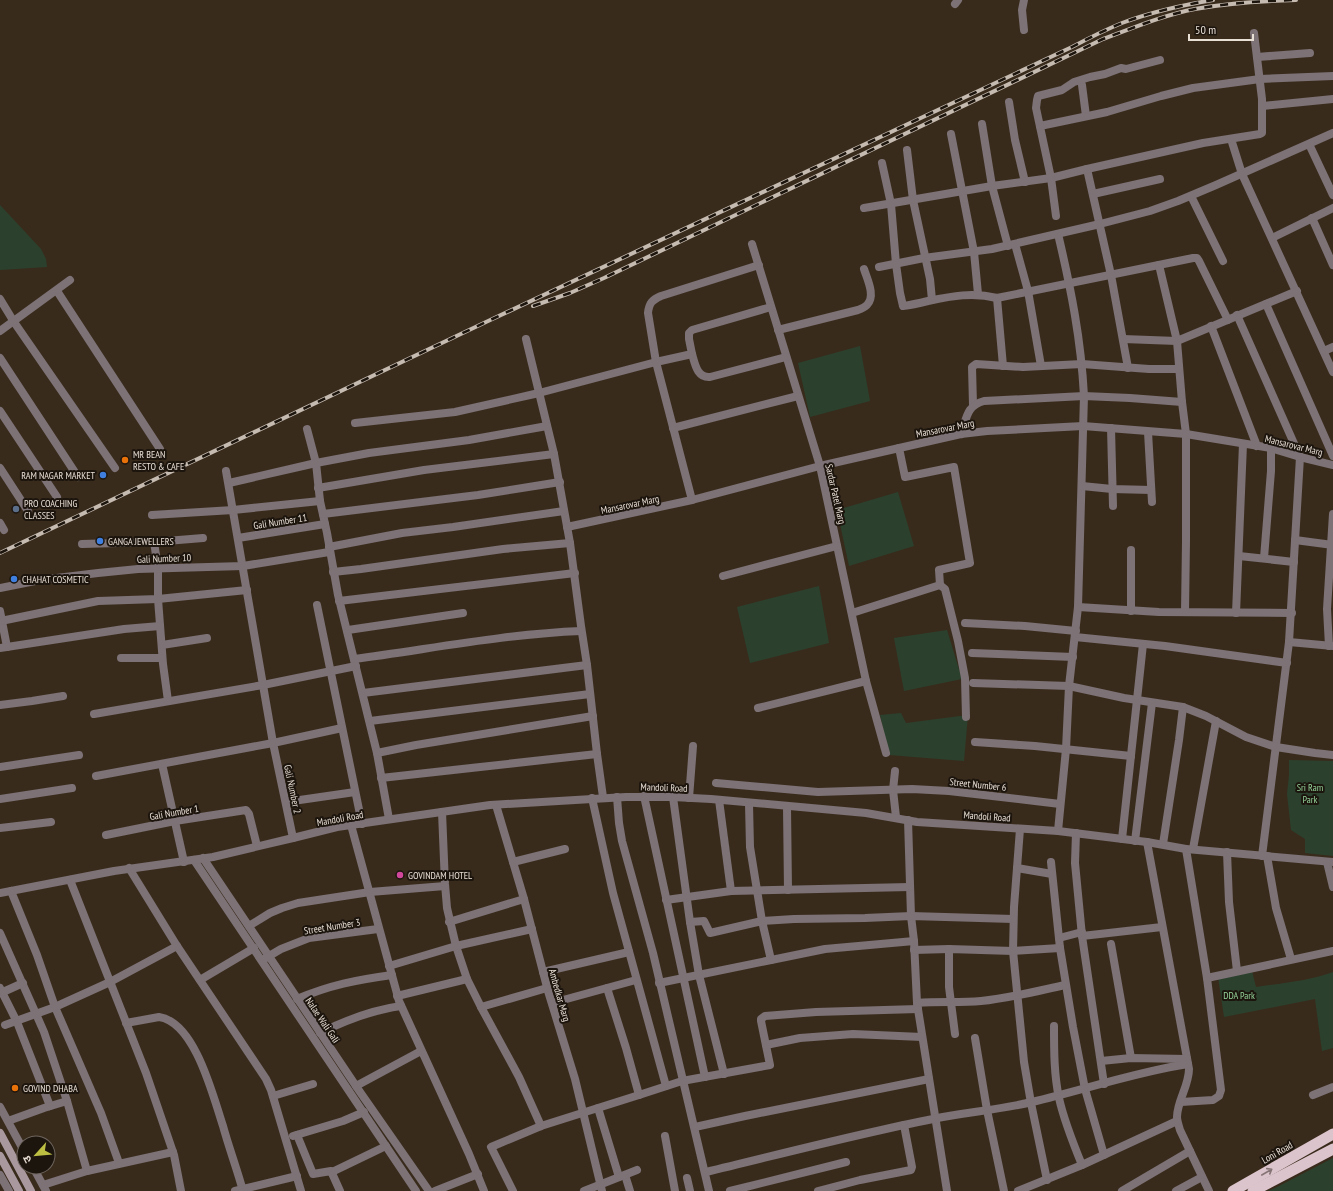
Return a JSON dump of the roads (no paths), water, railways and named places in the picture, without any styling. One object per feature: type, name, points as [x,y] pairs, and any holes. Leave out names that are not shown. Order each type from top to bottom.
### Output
[{"type":"highway","name":"Loni Road","points":[[1234,1191],[1333,1134]]},
{"type":"highway","points":[[1253,1191],[1333,1149]]},
{"type":"main road","points":[[0,1133],[31,1191]]},
{"type":"main road","points":[[0,1156],[19,1191]]},
{"type":"street","points":[[1024,0],[1022,10],[1024,30]]},
{"type":"street","points":[[864,208],[992,186],[1051,178],[1203,143],[1260,134],[1262,132],[1263,106],[1254,33]]},
{"type":"street","points":[[1257,57],[1310,53]]},
{"type":"street","points":[[1056,216],[1051,178],[1036,108],[1038,96],[1062,90],[1074,82],[1090,77],[1121,68],[1126,69],[1160,60]]},
{"type":"street","points":[[1040,126],[1122,109],[1161,96],[1193,88],[1260,79],[1333,76]]},
{"type":"street","points":[[1082,85],[1086,116]]},
{"type":"street","points":[[1263,106],[1333,99]]},
{"type":"street","points":[[1009,102],[1015,140],[1025,182]]},
{"type":"street","points":[[982,124],[992,186],[1028,291],[1041,366]]},
{"type":"street","points":[[951,134],[974,252],[978,294]]},
{"type":"street","points":[[879,267],[924,258],[974,252],[1012,245],[1150,211],[1191,196],[1333,134]]},
{"type":"street","points":[[1231,139],[1242,174],[1333,372]]},
{"type":"street","points":[[1309,144],[1333,195]]},
{"type":"street","points":[[907,150],[913,200],[924,258],[930,279],[932,300]]},
{"type":"street","points":[[882,163],[891,204],[896,264],[902,306],[932,300],[978,294],[997,298],[1069,282],[1197,258],[1228,320]]},
{"type":"street","points":[[1088,169],[1111,274],[1128,368]]},
{"type":"street","points":[[1093,194],[1160,180]]},
{"type":"street","points":[[1191,196],[1223,261]]},
{"type":"street","points":[[1272,238],[1333,208]]},
{"type":"street","points":[[1312,218],[1333,265]]},
{"type":"street","points":[[1058,234],[1078,332],[1084,396],[1078,608],[1069,686],[1066,749],[1058,831]]},
{"type":"street","name":"Sardar Patel Marg","points":[[752,244],[820,466],[866,681],[886,753]]},
{"type":"street","points":[[692,500],[656,362],[648,306],[653,300],[661,296],[759,265]]},
{"type":"street","points":[[1159,265],[1177,341],[1186,434],[1185,612]]},
{"type":"street","points":[[778,330],[858,310],[867,305],[870,299],[870,291],[864,270]]},
{"type":"street","points":[[0,331],[57,291],[70,280]]},
{"type":"street","points":[[57,291],[160,449]]},
{"type":"street","points":[[1123,339],[1177,341],[1297,291]]},
{"type":"street","points":[[997,298],[1002,366]]},
{"type":"street","points":[[0,299],[14,322],[115,468]]},
{"type":"street","points":[[1266,304],[1333,456]]},
{"type":"street","points":[[771,307],[692,330],[689,333],[692,354],[700,376],[704,378],[786,357]]},
{"type":"street","points":[[1237,315],[1300,457],[1292,613],[1264,856],[1276,908],[1291,959]]},
{"type":"street","points":[[1211,326],[1257,446]]},
{"type":"street","points":[[526,339],[560,482],[575,573],[581,631],[588,665],[590,694],[603,797]]},
{"type":"street","points":[[1324,351],[1333,347]]},
{"type":"street","points":[[356,423],[455,412],[539,393],[692,354]]},
{"type":"street","points":[[0,358],[78,477]]},
{"type":"street","points":[[973,405],[973,365],[976,364],[1041,366],[1082,364],[1128,368],[1179,369]]},
{"type":"street","points":[[673,428],[798,396]]},
{"type":"street","points":[[961,434],[970,408],[973,405],[984,401],[1084,396],[1182,402]]},
{"type":"street","points":[[0,411],[56,497]]},
{"type":"street","points":[[228,483],[316,463],[369,453],[468,440],[547,426]]},
{"type":"street","name":"Mansarovar Marg","points":[[567,527],[692,500],[820,466],[961,434],[1083,426],[1186,434],[1271,448],[1333,465]]},
{"type":"street","points":[[1111,428],[1113,506]]},
{"type":"street","points":[[307,429],[316,463],[320,501],[339,601],[348,630],[370,721],[389,819]]},
{"type":"street","points":[[1148,432],[1152,502]]},
{"type":"street","points":[[1236,613],[1243,444]]},
{"type":"street","points":[[900,448],[905,477],[954,466],[970,563],[938,570],[940,584],[945,589],[958,641],[965,678],[966,717]]},
{"type":"street","points":[[1264,558],[1271,471],[1271,448]]},
{"type":"street","points":[[318,488],[424,470],[554,454]]},
{"type":"street","points":[[0,468],[28,510]]},
{"type":"street","name":"Gali Number 2","points":[[226,471],[248,590],[273,743],[293,838]]},
{"type":"street","points":[[323,514],[478,495],[560,482]]},
{"type":"street","points":[[1082,486],[1112,489],[1151,490]]},
{"type":"street","points":[[152,515],[233,510],[320,501]]},
{"type":"street","name":"Gali Number 10","points":[[0,588],[40,580],[138,569],[243,566],[329,550],[402,533],[564,511]]},
{"type":"street","points":[[1289,642],[1331,646],[1330,609],[1333,514]]},
{"type":"street","name":"Gali Number 11","points":[[238,538],[325,524]]},
{"type":"street","points":[[82,544],[154,542],[203,538]]},
{"type":"street","points":[[1295,540],[1332,545]]},
{"type":"street","points":[[154,542],[158,568],[158,599],[162,658],[168,701]]},
{"type":"street","points":[[333,572],[503,549],[570,543]]},
{"type":"street","points":[[723,576],[837,546]]},
{"type":"street","points":[[1131,550],[1131,610]]},
{"type":"street","points":[[1239,556],[1294,562]]},
{"type":"street","points":[[339,601],[575,573]]},
{"type":"street","points":[[852,613],[940,584]]},
{"type":"street","points":[[1,621],[98,601],[158,599],[248,590]]},
{"type":"street","points":[[317,605],[362,824]]},
{"type":"street","points":[[1078,608],[1185,612],[1292,613]]},
{"type":"street","points":[[0,612],[3,647],[124,629],[160,626]]},
{"type":"street","points":[[348,630],[463,613]]},
{"type":"street","points":[[965,623],[1025,626],[1142,644],[1287,663]]},
{"type":"street","points":[[94,714],[263,685],[331,671],[355,663],[515,636],[581,631]]},
{"type":"street","points":[[162,645],[206,638]]},
{"type":"street","points":[[1122,839],[1142,644]]},
{"type":"street","points":[[972,653],[1072,657]]},
{"type":"street","points":[[121,658],[162,658]]},
{"type":"street","points":[[363,693],[588,665]]},
{"type":"street","points":[[758,708],[866,681]]},
{"type":"street","points":[[973,683],[1069,686],[1152,703],[1183,707],[1206,716],[1246,737],[1276,747],[1333,755]]},
{"type":"street","points":[[370,721],[590,694]]},
{"type":"street","points":[[0,705],[32,702],[63,696]]},
{"type":"street","points":[[1134,841],[1152,703]]},
{"type":"street","points":[[1163,844],[1183,707]]},
{"type":"street","points":[[377,753],[593,716]]},
{"type":"street","points":[[1181,1102],[1213,1100],[1219,1096],[1221,1090],[1190,849],[1216,721]]},
{"type":"street","points":[[96,776],[273,743],[342,728]]},
{"type":"street","points":[[975,742],[1114,753],[1131,756]]},
{"type":"street","points":[[689,798],[693,746]]},
{"type":"street","points":[[381,778],[597,754]]},
{"type":"street","points":[[0,767],[79,756]]},
{"type":"street","points":[[162,764],[184,862]]},
{"type":"street","points":[[895,771],[893,790],[896,817]]},
{"type":"street","name":"Street Number 6","points":[[716,783],[818,792],[912,789],[949,791],[1060,804]]},
{"type":"street","points":[[0,799],[72,788]]},
{"type":"street","points":[[286,802],[355,792]]},
{"type":"street","points":[[644,796],[705,1078]]},
{"type":"street","name":"Mandoli Road","points":[[0,893],[129,868],[160,863],[184,862],[337,827],[389,819],[496,805],[603,797],[644,796],[719,800],[748,804],[896,817],[917,822],[1058,831],[1163,844],[1190,849],[1330,862]]},
{"type":"street","points":[[618,797],[620,831],[653,953],[682,1081],[695,1127],[710,1191]]},
{"type":"street","points":[[673,797],[690,922],[699,975],[724,1074]]},
{"type":"street","points":[[592,798],[598,831],[636,980],[666,1086]]},
{"type":"street","points":[[719,800],[731,891]]},
{"type":"street","points":[[748,804],[750,847],[762,921],[771,960]]},
{"type":"street","name":"Ambedkar Marg","points":[[496,805],[524,899],[547,988],[584,1112],[602,1188]]},
{"type":"street","points":[[787,807],[788,890]]},
{"type":"street","name":"Gali Number 1","points":[[106,835],[175,821],[246,810],[249,814],[257,846]]},
{"type":"street","points":[[442,812],[445,886],[450,922],[456,946],[467,979],[520,1077],[541,1126]]},
{"type":"street","points":[[908,820],[911,916],[917,1006],[947,1191]]},
{"type":"street","points":[[0,828],[51,822]]},
{"type":"street","points":[[351,826],[397,996],[478,1174],[484,1191]]},
{"type":"street","points":[[1020,829],[1013,919],[1013,952],[1020,1030],[1031,1103],[1048,1180]]},
{"type":"street","points":[[1076,833],[1075,863],[1082,934],[1104,1084]]},
{"type":"street","points":[[1147,842],[1189,1074],[1178,1113],[1178,1121],[1180,1130],[1208,1191]]},
{"type":"street","points":[[513,862],[565,850]]},
{"type":"street","points":[[1227,852],[1229,902],[1237,971]]},
{"type":"street","name":"Nalae Wali Gali","points":[[203,858],[249,926],[265,958],[297,999],[429,1191]]},
{"type":"street","points":[[194,860],[254,948],[265,958],[416,1191]]},
{"type":"street","points":[[1051,862],[1058,938],[1065,985],[1085,1089],[1104,1155]]},
{"type":"street","points":[[1330,862],[1333,887]]},
{"type":"street","points":[[129,868],[177,946],[261,1070],[272,1096],[286,1138],[301,1191]]},
{"type":"street","points":[[1017,868],[1052,874]]},
{"type":"street","points":[[70,880],[146,1073],[173,1152],[182,1191]]},
{"type":"street","points":[[249,926],[282,908],[314,900],[370,892],[445,886]]},
{"type":"street","points":[[666,900],[731,891],[910,887]]},
{"type":"street","points":[[11,891],[37,955],[55,1007],[101,1113],[119,1163]]},
{"type":"street","points":[[450,922],[524,899]]},
{"type":"street","points":[[690,922],[704,921],[710,934],[762,921],[794,919],[911,916],[1013,919]]},
{"type":"street","points":[[1058,938],[1082,934],[1162,927]]},
{"type":"street","name":"Street Number 3","points":[[265,958],[309,938],[378,929]]},
{"type":"street","points":[[389,966],[456,946],[532,929]]},
{"type":"street","points":[[0,933],[37,1014],[67,1101],[87,1170]]},
{"type":"street","points":[[1111,944],[1131,1058]]},
{"type":"street","points":[[5,1025],[17,1022],[55,1007],[110,982],[177,946]]},
{"type":"street","points":[[659,983],[825,949],[914,946],[1013,952],[1060,948]]},
{"type":"street","points":[[200,980],[254,948]]},
{"type":"street","points":[[949,949],[950,1001],[955,1034]]},
{"type":"street","points":[[1207,978],[1333,951]]},
{"type":"street","points":[[543,972],[629,952]]},
{"type":"street","points":[[297,999],[331,986],[392,975]]},
{"type":"street","points":[[397,996],[467,979]]},
{"type":"street","points":[[552,1003],[636,980]]},
{"type":"street","points":[[23,983],[1,990],[17,1022],[50,1106]]},
{"type":"street","points":[[513,1191],[491,1147],[541,1126],[682,1081],[770,1065],[761,1021],[761,1019],[765,1016],[917,1006],[950,1001],[965,1003],[1018,996],[1065,985]]},
{"type":"street","points":[[481,1007],[547,988]]},
{"type":"street","points":[[607,988],[639,1095]]},
{"type":"street","points":[[320,1033],[356,1016],[382,1008],[401,1006]]},
{"type":"street","points":[[126,1023],[164,1017],[181,1029],[204,1070],[240,1190],[297,1176]]},
{"type":"street","points":[[1054,1026],[1055,1066],[1059,1095],[1067,1125],[1082,1165]]},
{"type":"street","points":[[766,1045],[800,1038],[853,1034],[922,1037]]},
{"type":"street","points":[[975,1038],[987,1110],[1004,1191]]},
{"type":"street","points":[[356,1086],[422,1051]]},
{"type":"street","points":[[1101,1061],[1131,1058],[1187,1062]]},
{"type":"street","points":[[706,1172],[859,1134],[935,1119],[1031,1103],[1144,1072],[1187,1062]]},
{"type":"street","points":[[695,1127],[929,1079]]},
{"type":"street","points":[[272,1096],[313,1084]]},
{"type":"street","points":[[1313,1095],[1333,1087]]},
{"type":"street","points":[[8,1121],[67,1101]]},
{"type":"street","points":[[0,1107],[16,1136]]},
{"type":"street","points":[[598,1108],[622,1176],[630,1191]]},
{"type":"street","points":[[286,1138],[343,1121],[364,1112]]},
{"type":"street","points":[[1018,1191],[1048,1180],[1178,1121]]},
{"type":"street","points":[[818,1191],[860,1180],[911,1170],[912,1167],[904,1125]]},
{"type":"street","points":[[297,1135],[313,1174],[330,1171],[332,1172],[386,1146]]},
{"type":"street","points":[[665,1136],[675,1191]]},
{"type":"street","points":[[1122,1191],[1190,1151]]},
{"type":"street","points":[[38,1175],[45,1188],[87,1170],[173,1152]]},
{"type":"street","points":[[730,1191],[846,1162]]},
{"type":"street","points":[[584,1191],[602,1188],[622,1176],[637,1170]]},
{"type":"street","points":[[332,1172],[340,1191]]},
{"type":"street","points":[[435,1191],[478,1174]]},
{"type":"street","points":[[0,1175],[9,1191]]},
{"type":"street","points":[[1176,1191],[1202,1176]]},
{"type":"street","points":[[687,1178],[690,1191]]},
{"type":"railway","points":[[0,553],[486,322],[1072,47],[1109,28],[1156,12],[1213,0]]},
{"type":"railway","points":[[533,306],[570,293],[604,278],[1103,39],[1160,18],[1195,9],[1220,5],[1296,0]]},
{"type":"place","name":"MR BEAN RESTO & CAFE","points":[[125,460]]},
{"type":"place","name":"RAM NAGAR MARKET","points":[[103,475]]},
{"type":"place","name":"PRO COACHING CLASSES","points":[[16,509]]},
{"type":"place","name":"GANGA JEWELLERS","points":[[100,541]]},
{"type":"place","name":"CHAHAT COSMETIC","points":[[14,579]]},
{"type":"place","name":"GOVINDAM HOTEL","points":[[400,875]]},
{"type":"place","name":"GOVIND DHABA","points":[[15,1088]]},
{"type":"park label","name":"Sri Ram Park","points":[[1310,792]]},
{"type":"park label","name":"DDA Park","points":[[1239,995]]}]
